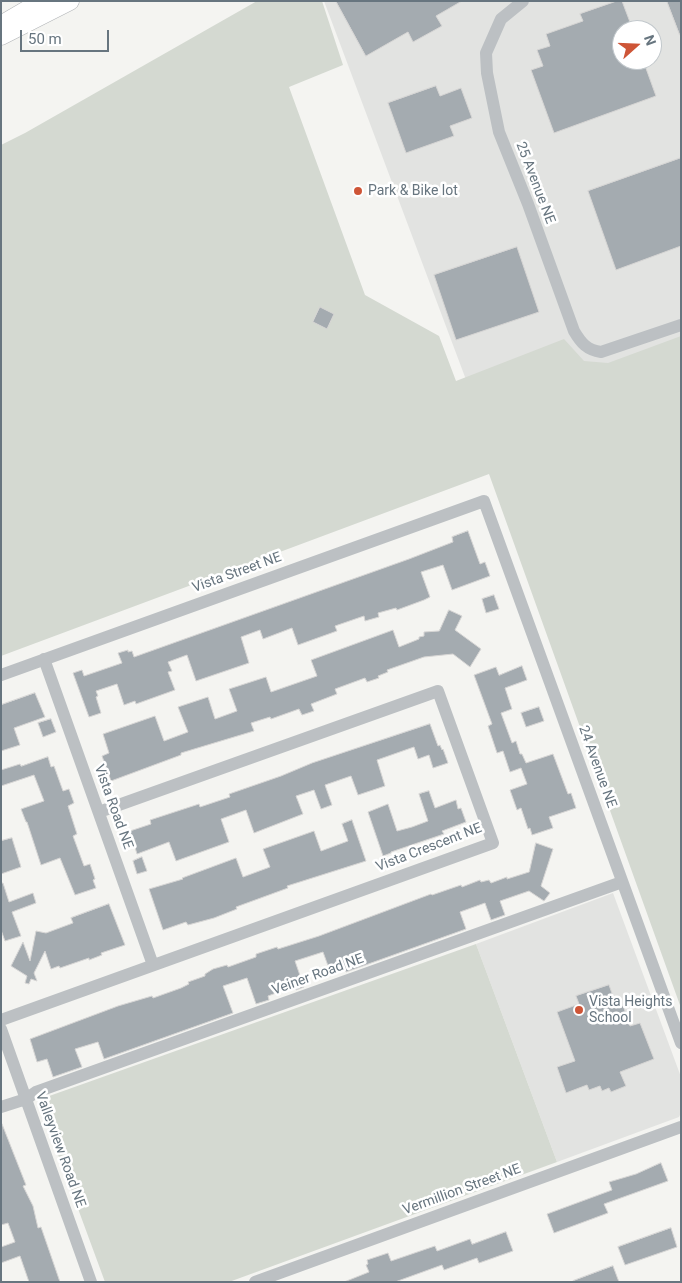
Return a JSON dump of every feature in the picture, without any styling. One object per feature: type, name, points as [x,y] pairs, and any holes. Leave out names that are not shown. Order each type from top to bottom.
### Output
[{"type":"highway","points":[[1,24],[42,1]]},
{"type":"highway","points":[[1,36],[70,1]]},
{"type":"street","name":"25 Avenue NE","points":[[524,1],[501,19],[486,53],[487,73],[499,132],[528,204],[574,331],[581,342],[592,351],[601,352],[681,325]]},
{"type":"street","name":"Vista Street NE","points":[[1,675],[484,501]]},
{"type":"street","name":"24 Avenue NE","points":[[484,501],[681,1043]]},
{"type":"street","name":"Vista Road NE","points":[[44,659],[153,965]]},
{"type":"street","name":"Vista Crescent NE","points":[[1,1020],[493,843],[438,691],[99,812]]},
{"type":"street","name":"Veiner Road NE","points":[[1,1107],[26,1099],[36,1092],[622,882]]},
{"type":"street","name":"Valleyview Road NE","points":[[1,1029],[91,1282]]},
{"type":"street","name":"Vermillion Street NE","points":[[255,1282],[681,1127]]},
{"type":"shaded area","points":[[257,1],[322,1],[343,65],[289,87],[365,295],[439,336],[456,381],[564,339],[584,361],[608,363],[681,336],[681,1008],[489,474],[1,656],[1,145]]},
{"type":"shaded area","points":[[324,1],[681,1],[681,346],[480,417]]},
{"type":"shaded area","name":"Vista Heights School","points":[[613,893],[681,1077],[681,1113],[679,1117],[557,1162],[476,944]]},
{"type":"shaded area","points":[[476,944],[557,1162],[229,1282],[105,1282],[38,1100]]},
{"type":"building","points":[[336,1],[462,1],[436,16],[442,26],[413,42],[408,32],[366,56]]},
{"type":"building","points":[[622,1],[629,20],[612,20],[612,70],[647,70],[656,96],[554,133],[531,70],[543,66],[537,50],[550,46],[546,34],[583,21],[580,14]]},
{"type":"building","points":[[667,1],[681,1],[681,35],[680,35]]},
{"type":"building","points":[[436,86],[440,96],[461,88],[472,118],[450,126],[454,136],[406,153],[388,103]]},
{"type":"building","points":[[681,158],[681,246],[616,270],[588,191]]},
{"type":"building","points":[[517,247],[539,312],[456,340],[434,275]]},
{"type":"building","points":[[320,307],[334,314],[327,329],[313,322]]},
{"type":"building","points":[[468,531],[480,564],[485,562],[490,576],[452,590],[443,565],[421,572],[430,597],[424,600],[397,610],[396,608],[378,613],[379,617],[365,621],[364,616],[335,626],[337,631],[298,645],[292,628],[263,639],[260,630],[241,637],[249,663],[196,681],[187,655],[168,662],[172,671],[168,672],[175,690],[136,704],[135,701],[124,705],[117,684],[96,691],[101,713],[89,717],[73,673],[82,670],[84,676],[122,663],[118,653],[128,650],[128,652],[132,651],[134,657],[409,559],[453,542],[452,537]]},
{"type":"building","points":[[494,595],[499,609],[486,613],[482,599]]},
{"type":"building","points":[[449,610],[462,616],[455,630],[481,649],[470,667],[453,654],[424,657],[387,670],[388,672],[378,676],[379,678],[367,682],[365,678],[335,689],[337,694],[311,704],[314,711],[302,715],[299,709],[271,719],[270,717],[251,723],[254,731],[181,753],[181,755],[111,781],[102,756],[109,753],[103,734],[155,716],[164,741],[188,732],[178,707],[208,697],[215,719],[237,711],[229,689],[266,677],[271,692],[317,676],[311,660],[393,630],[399,647],[424,636],[424,632],[439,631]]},
{"type":"building","points":[[522,666],[527,680],[505,688],[512,709],[501,713],[512,743],[516,741],[520,754],[522,754],[526,763],[553,754],[568,794],[571,793],[576,808],[549,817],[553,828],[532,835],[521,808],[517,810],[510,790],[527,784],[521,768],[510,772],[503,751],[497,753],[488,726],[492,724],[474,675],[496,667],[499,675]]},
{"type":"building","points":[[35,693],[45,717],[14,728],[20,745],[1,751],[1,705]]},
{"type":"building","points":[[539,707],[544,721],[526,727],[521,713]]},
{"type":"building","points":[[51,719],[56,732],[43,737],[38,723]]},
{"type":"building","points":[[430,724],[438,746],[440,745],[443,749],[448,763],[433,768],[429,755],[418,759],[414,747],[377,760],[385,786],[358,795],[351,776],[325,785],[332,805],[321,809],[314,790],[296,796],[303,814],[254,833],[246,810],[221,819],[229,842],[176,861],[169,842],[137,854],[130,831],[151,824],[150,820],[199,804],[200,807],[230,797],[229,794],[312,763]]},
{"type":"building","points":[[48,757],[51,767],[54,766],[63,791],[69,789],[74,803],[68,806],[77,834],[73,836],[84,866],[90,864],[95,879],[93,880],[96,888],[75,895],[60,858],[41,865],[21,809],[44,801],[34,775],[1,786],[1,770]]},
{"type":"building","points":[[429,791],[435,808],[456,800],[458,809],[461,808],[466,822],[442,831],[444,834],[383,856],[368,812],[388,804],[397,831],[412,827],[428,821],[419,794]]},
{"type":"building","points":[[352,820],[366,861],[287,886],[288,888],[236,907],[237,909],[214,918],[188,925],[186,922],[163,930],[149,889],[183,879],[236,858],[243,877],[270,867],[263,849],[314,831],[321,851],[348,841],[342,824]]},
{"type":"building","points":[[12,838],[21,867],[1,874],[1,841]]},
{"type":"building","points":[[536,843],[553,849],[541,886],[550,893],[544,901],[529,891],[500,901],[505,915],[491,920],[485,903],[460,912],[466,929],[346,972],[345,969],[331,974],[323,952],[295,961],[304,987],[296,990],[295,986],[268,996],[269,1000],[256,1004],[247,978],[223,986],[233,1013],[104,1059],[98,1042],[75,1049],[82,1067],[53,1077],[47,1059],[37,1062],[30,1039],[118,1006],[152,996],[153,998],[181,988],[189,984],[188,982],[205,976],[205,974],[213,969],[227,965],[228,967],[256,957],[256,954],[319,936],[431,894],[461,885],[462,887],[480,880],[481,882],[489,880],[491,883],[529,872]]},
{"type":"building","points":[[142,857],[147,871],[137,874],[133,861]]},
{"type":"building","points":[[1,883],[3,883],[9,902],[33,893],[36,903],[12,912],[21,936],[5,941],[1,930]]},
{"type":"building","points":[[109,904],[125,945],[101,953],[102,955],[89,960],[89,958],[60,968],[59,966],[51,969],[45,951],[34,973],[37,981],[31,979],[29,984],[25,983],[27,976],[11,966],[23,942],[30,961],[36,931],[46,933],[73,923],[71,918]]},
{"type":"building","points":[[609,985],[617,1007],[623,1005],[630,1026],[640,1023],[654,1059],[620,1072],[626,1086],[611,1092],[609,1088],[602,1091],[600,1086],[589,1090],[587,1085],[566,1093],[557,1067],[575,1061],[557,1012],[579,1004],[576,996]]},
{"type":"building","points":[[2,1124],[26,1185],[23,1186],[33,1206],[38,1228],[41,1227],[60,1282],[29,1282],[20,1256],[1,1263],[1,1247],[15,1242],[8,1223],[1,1225]]},
{"type":"building","points":[[661,1163],[668,1181],[604,1204],[608,1213],[554,1233],[547,1214],[612,1190],[609,1182],[636,1174]]},
{"type":"building","points":[[671,1228],[677,1247],[625,1265],[618,1247]]},
{"type":"building","points":[[506,1232],[513,1251],[479,1263],[477,1258],[444,1270],[442,1265],[395,1282],[344,1282],[369,1272],[366,1265],[368,1264],[367,1260],[388,1253],[391,1261],[435,1246],[437,1251],[470,1239],[472,1244]]},
{"type":"building","points":[[613,1266],[619,1282],[573,1282],[573,1281]]},
{"type":"place","name":"Park & Bike lot","points":[[358,191]]},
{"type":"place","name":"Vista Heights School","points":[[579,1010]]}]
